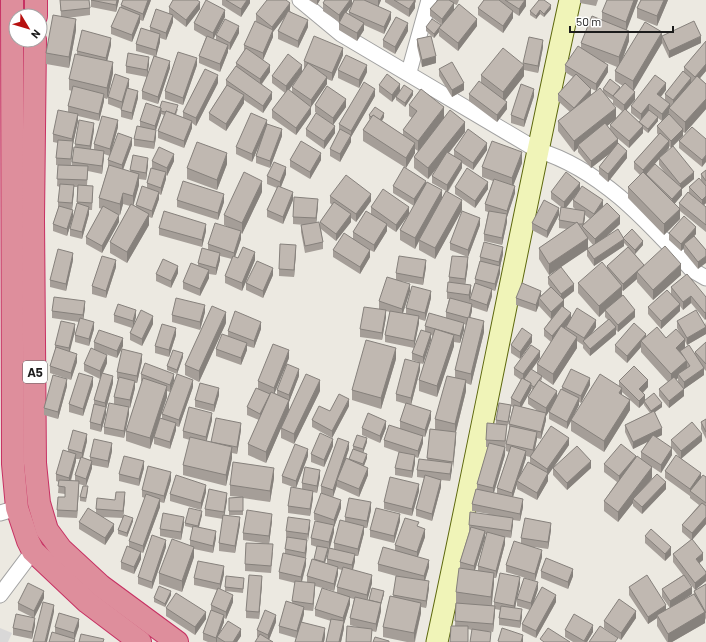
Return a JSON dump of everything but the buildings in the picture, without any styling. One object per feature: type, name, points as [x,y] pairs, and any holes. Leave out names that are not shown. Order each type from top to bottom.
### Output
[{"type":"highway","name":"A5","points":[[12,0],[6,383],[14,464],[9,510],[33,551],[87,602],[140,642]]},
{"type":"highway","name":"A5","points":[[35,48],[33,219],[35,463],[39,503],[47,530],[61,549],[101,586],[177,642]]},
{"type":"street","points":[[300,0],[341,34],[409,72],[537,150],[574,165],[621,198],[692,270],[706,278]]},
{"type":"street","points":[[409,72],[429,0]]},
{"type":"street","points":[[437,642],[483,426],[537,150],[570,0]]},
{"type":"street","points":[[0,595],[33,551]]},
{"type":"shaded area","points":[[0,628],[12,633],[8,642],[0,642]]}]
